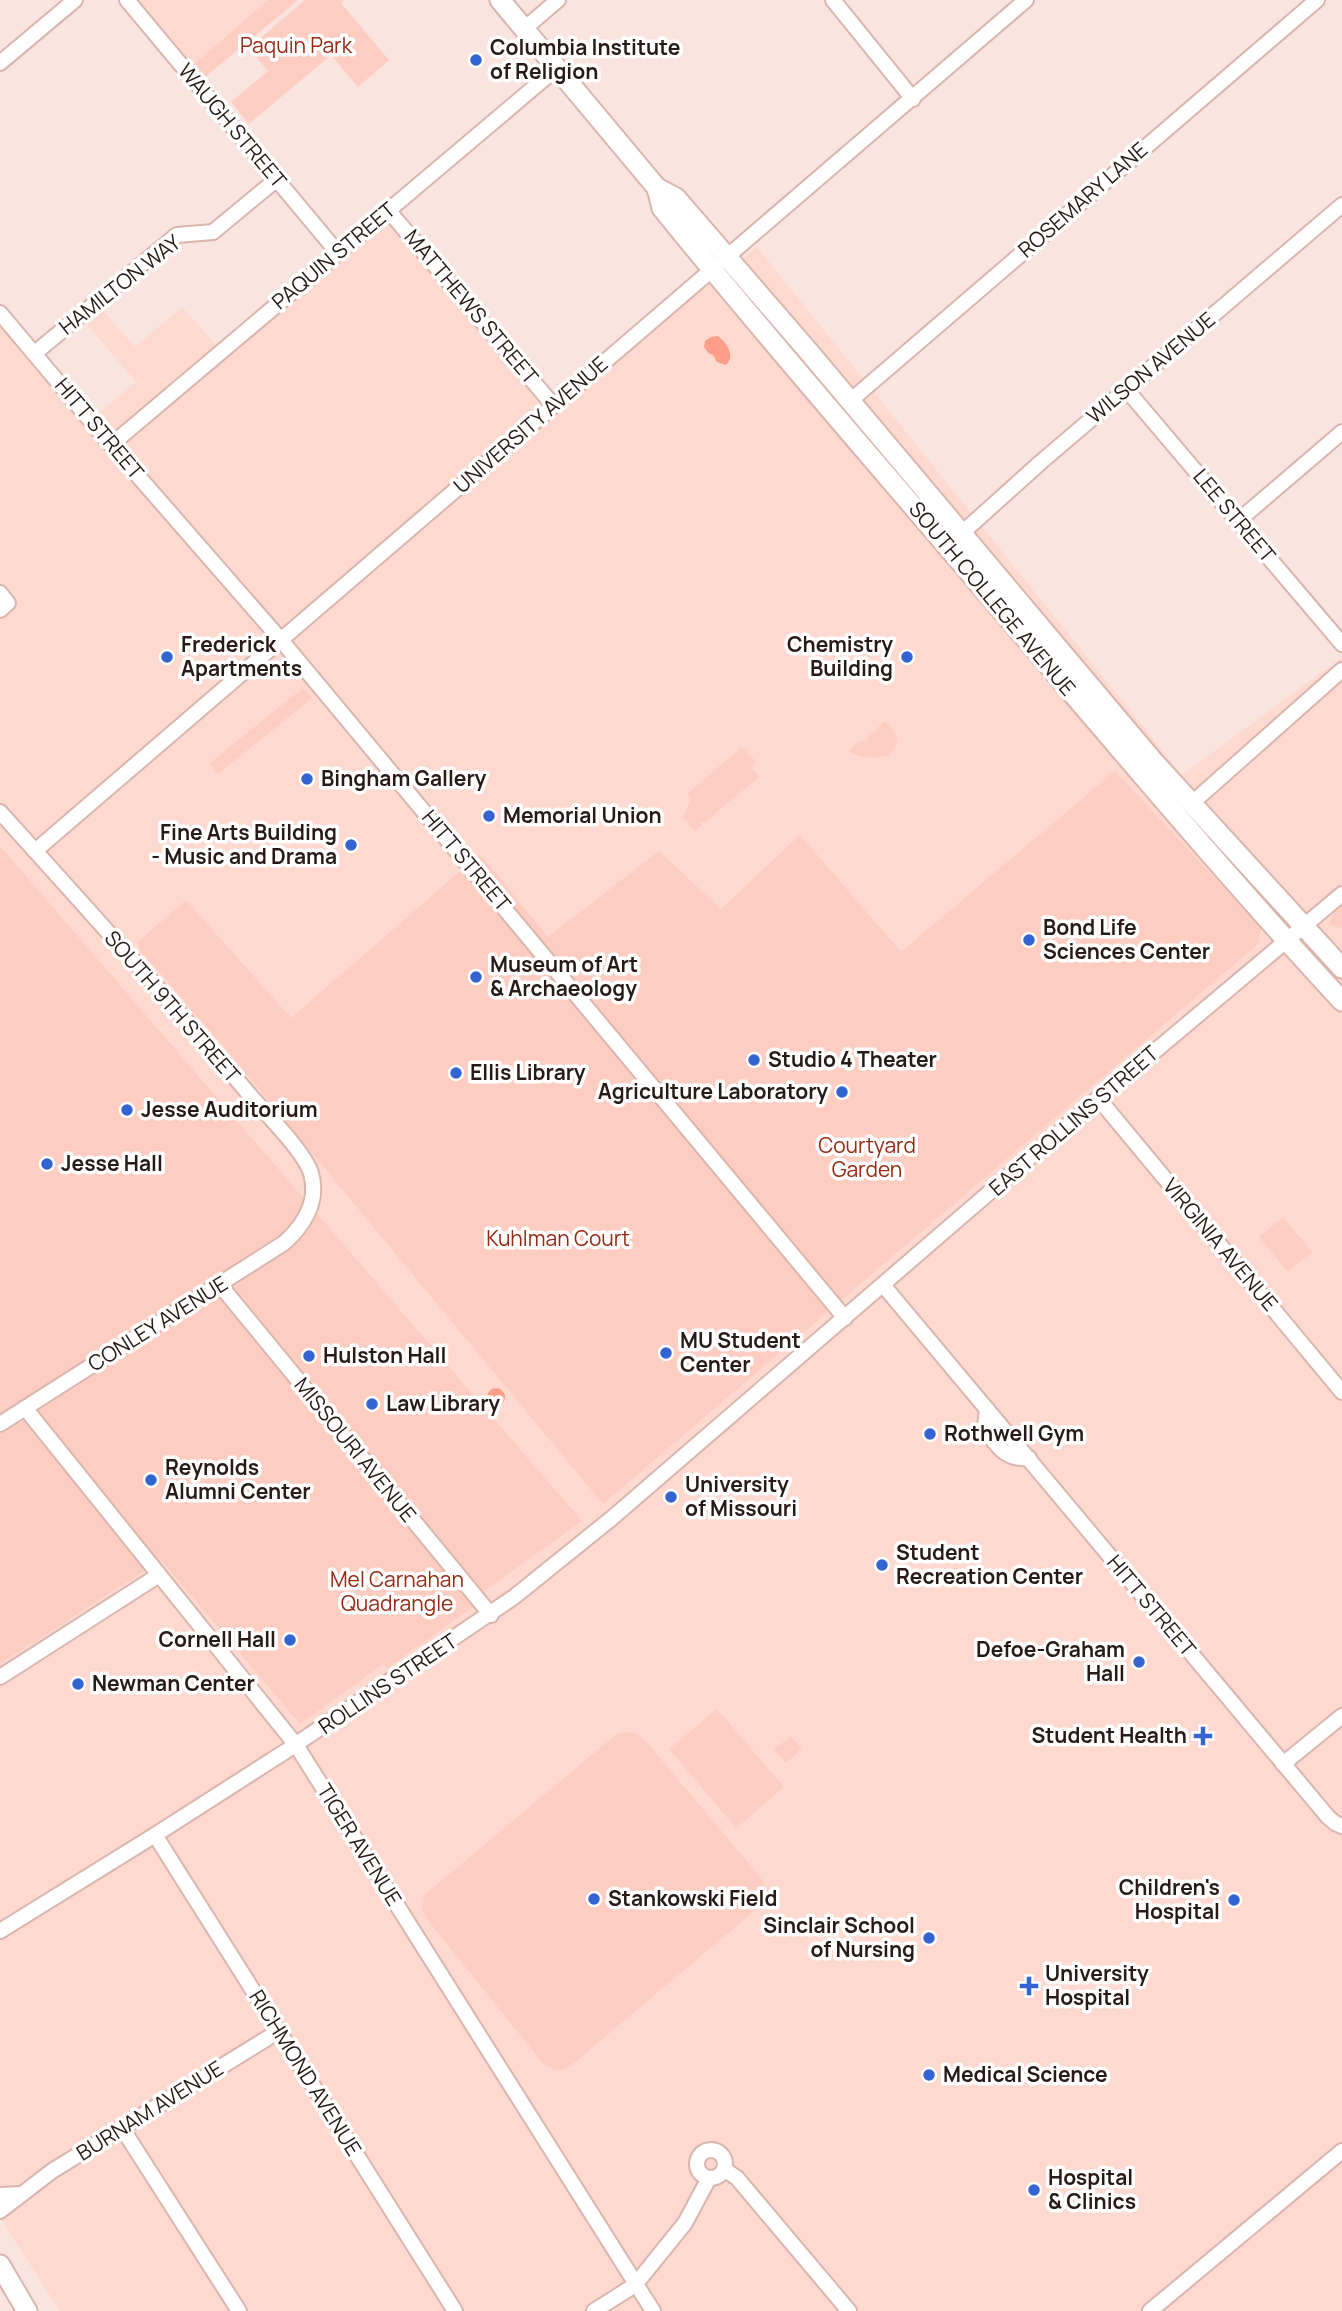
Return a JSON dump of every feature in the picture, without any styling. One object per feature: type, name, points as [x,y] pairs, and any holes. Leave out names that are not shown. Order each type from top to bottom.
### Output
[{"type":"main road","name":"SOUTH COLLEGE AVENUE","points":[[500,0],[657,188],[676,198],[792,367],[912,504],[1189,831],[1342,1001]]},
{"type":"main road","name":"SOUTH COLLEGE AVENUE","points":[[720,264],[850,401],[1135,740],[1342,968]]},
{"type":"main road","points":[[3,2274],[27,2311]]},
{"type":"street","points":[[0,63],[75,0]]},
{"type":"street","name":"WAUGH STREET","points":[[127,0],[338,253]]},
{"type":"street","points":[[524,29],[558,0]]},
{"type":"street","points":[[834,0],[913,99]]},
{"type":"street","name":"ROSEMARY LANE","points":[[850,401],[1317,0]]},
{"type":"street","name":"UNIVERSITY AVENUE","points":[[35,851],[913,99],[1023,1]]},
{"type":"street","name":"PAQUIN STREET","points":[[111,445],[557,68]]},
{"type":"street","name":"HAMILTON WAY","points":[[34,353],[177,235],[214,232],[277,179]]},
{"type":"street","name":"WILSON AVENUE","points":[[962,533],[1342,205]]},
{"type":"street","name":"MATTHEWS STREET","points":[[388,210],[553,405]]},
{"type":"street","name":"HITT STREET","points":[[2,318],[281,640],[845,1318]]},
{"type":"street","name":"LEE STREET","points":[[1126,389],[1342,644]]},
{"type":"street","points":[[1238,521],[1342,432]]},
{"type":"street","points":[[1191,804],[1342,670]]},
{"type":"street","name":"SOUTH 9TH STREET","points":[[0,812],[303,1158],[311,1173],[313,1195],[308,1216]]},
{"type":"street","points":[[1304,926],[1342,894]]},
{"type":"street","name":"EAST ROLLINS STREET","points":[[845,1318],[1098,1098],[1304,926]]},
{"type":"street","name":"VIRGINIA AVENUE","points":[[1098,1098],[1342,1392]]},
{"type":"street","name":"CONLEY AVENUE","points":[[0,1424],[285,1243],[308,1216]]},
{"type":"street","name":"MISSOURI AVENUE","points":[[220,1285],[491,1615]]},
{"type":"street","name":"HITT STREET","points":[[883,1285],[1283,1764],[1328,1817],[1342,1826]]},
{"type":"street","name":"ROLLINS STREET","points":[[0,1931],[296,1745],[491,1615],[611,1518],[845,1318]]},
{"type":"street","name":"TIGER AVENUE","points":[[24,1408],[296,1745],[653,2311]]},
{"type":"street","points":[[0,1677],[159,1575]]},
{"type":"street","points":[[1283,1764],[1342,1716]]},
{"type":"street","name":"RICHMOND AVENUE","points":[[155,1835],[455,2311]]},
{"type":"street","name":"BURNAM AVENUE","points":[[0,2211],[52,2171],[279,2031]]},
{"type":"street","points":[[122,2128],[239,2311]]},
{"type":"street","points":[[713,2151],[721,2155],[725,2163],[724,2169],[719,2176],[709,2178],[701,2174],[697,2167],[699,2158],[705,2152],[713,2151]]},
{"type":"street","points":[[1150,2311],[1342,2151]]},
{"type":"street","points":[[724,2169],[737,2178],[849,2311]]},
{"type":"street","points":[[594,2311],[635,2285],[685,2223],[709,2178]]},
{"type":"street","points":[[0,2195],[22,2194]]},
{"type":"shaded area","points":[[137,0],[298,0],[204,78]]},
{"type":"shaded area","name":"University of Missouri","points":[[388,211],[551,407],[757,247],[1182,775],[1342,657],[1342,2311],[60,2311],[0,2218],[0,313],[91,420],[136,382],[83,320],[99,306],[135,347],[182,307],[223,352]]},
{"type":"shaded area","points":[[718,336],[730,354],[726,365],[717,362],[704,347],[705,341]]},
{"type":"shaded area","points":[[496,1388],[502,1391],[505,1397],[502,1403],[496,1406],[490,1403],[487,1397],[490,1391]]},
{"type":"green space","points":[[268,0],[298,0],[204,78],[193,65]]},
{"type":"green space","name":"Paquin Park","points":[[305,0],[344,0],[341,3],[389,60],[358,87],[331,55],[249,124],[231,102],[268,71],[249,48]]},
{"type":"green space","points":[[303,688],[312,698],[218,774],[210,763]]},
{"type":"green space","points":[[885,721],[898,741],[890,755],[869,757],[849,751],[858,742],[864,741]]},
{"type":"green space","points":[[742,747],[756,762],[751,767],[759,777],[705,822],[700,823],[702,825],[695,831],[683,817],[691,799],[687,794]]},
{"type":"green space","points":[[1115,771],[1261,928],[1258,944],[603,1504],[225,1048],[140,950],[138,942],[186,900],[291,1018],[480,854],[548,937],[659,851],[721,909],[800,835],[901,952]]},
{"type":"green space","name":"Mel Carnahan Quadrangle","points":[[0,846],[582,1521],[476,1597],[479,1602],[470,1609],[387,1668],[383,1664],[300,1724],[161,1560],[0,1664]]},
{"type":"green space","points":[[1342,905],[1342,928],[1328,925],[1336,910]]},
{"type":"green space","points":[[1283,1217],[1312,1252],[1288,1272],[1259,1237]]},
{"type":"green space","points":[[717,1709],[784,1787],[736,1828],[669,1749]]},
{"type":"green space","name":"Stankowski Field","points":[[625,1732],[643,1738],[761,1878],[765,1896],[759,1907],[569,2067],[555,2070],[542,2062],[426,1918],[422,1908],[424,1897],[617,1734]]},
{"type":"green space","points":[[791,1736],[802,1749],[786,1763],[774,1750]]},
{"type":"place","name":"Columbia Institute of Religion","points":[[476,60]]},
{"type":"place","name":"Frederick Apartments","points":[[167,657]]},
{"type":"place","name":"Chemistry Building","points":[[907,657]]},
{"type":"place","name":"Bingham Gallery","points":[[307,779]]},
{"type":"place","name":"Memorial Union","points":[[489,816]]},
{"type":"place","name":"Fine Arts Building - Music and Drama","points":[[351,845]]},
{"type":"place","name":"Bond Life Sciences Center","points":[[1029,940]]},
{"type":"place","name":"Museum of Art & Archaeology","points":[[476,977]]},
{"type":"place","name":"Studio 4 Theater","points":[[754,1060]]},
{"type":"place","name":"Ellis Library","points":[[456,1073]]},
{"type":"place","name":"Agriculture Laboratory","points":[[842,1092]]},
{"type":"place","name":"Jesse Auditorium","points":[[127,1110]]},
{"type":"place","name":"Jesse Hall","points":[[47,1164]]},
{"type":"place","name":"MU Student Center","points":[[666,1353]]},
{"type":"place","name":"Hulston Hall","points":[[309,1356]]},
{"type":"place","name":"Law Library","points":[[372,1404]]},
{"type":"place","name":"Rothwell Gym","points":[[930,1434]]},
{"type":"place","name":"Reynolds Alumni Center","points":[[151,1480]]},
{"type":"place","name":"University of Missouri","points":[[671,1497]]},
{"type":"place","name":"Student Recreation Center","points":[[882,1565]]},
{"type":"place","name":"Cornell Hall","points":[[290,1640]]},
{"type":"place","name":"Defoe-Graham Hall","points":[[1139,1662]]},
{"type":"place","name":"Newman Center","points":[[78,1684]]},
{"type":"place","name":"Student Health","points":[[1203,1736]]},
{"type":"place","name":"Stankowski Field","points":[[594,1899]]},
{"type":"place","name":"Children's Hospital","points":[[1234,1900]]},
{"type":"place","name":"Sinclair School of Nursing","points":[[929,1938]]},
{"type":"place","name":"University Hospital","points":[[1029,1986]]},
{"type":"place","name":"Medical Science","points":[[929,2075]]},
{"type":"place","name":"Hospital & Clinics","points":[[1034,2190]]},
{"type":"park label","name":"Courtyard Garden","points":[[867,1158]]},
{"type":"park label","name":"Kuhlman Court","points":[[558,1239]]}]
